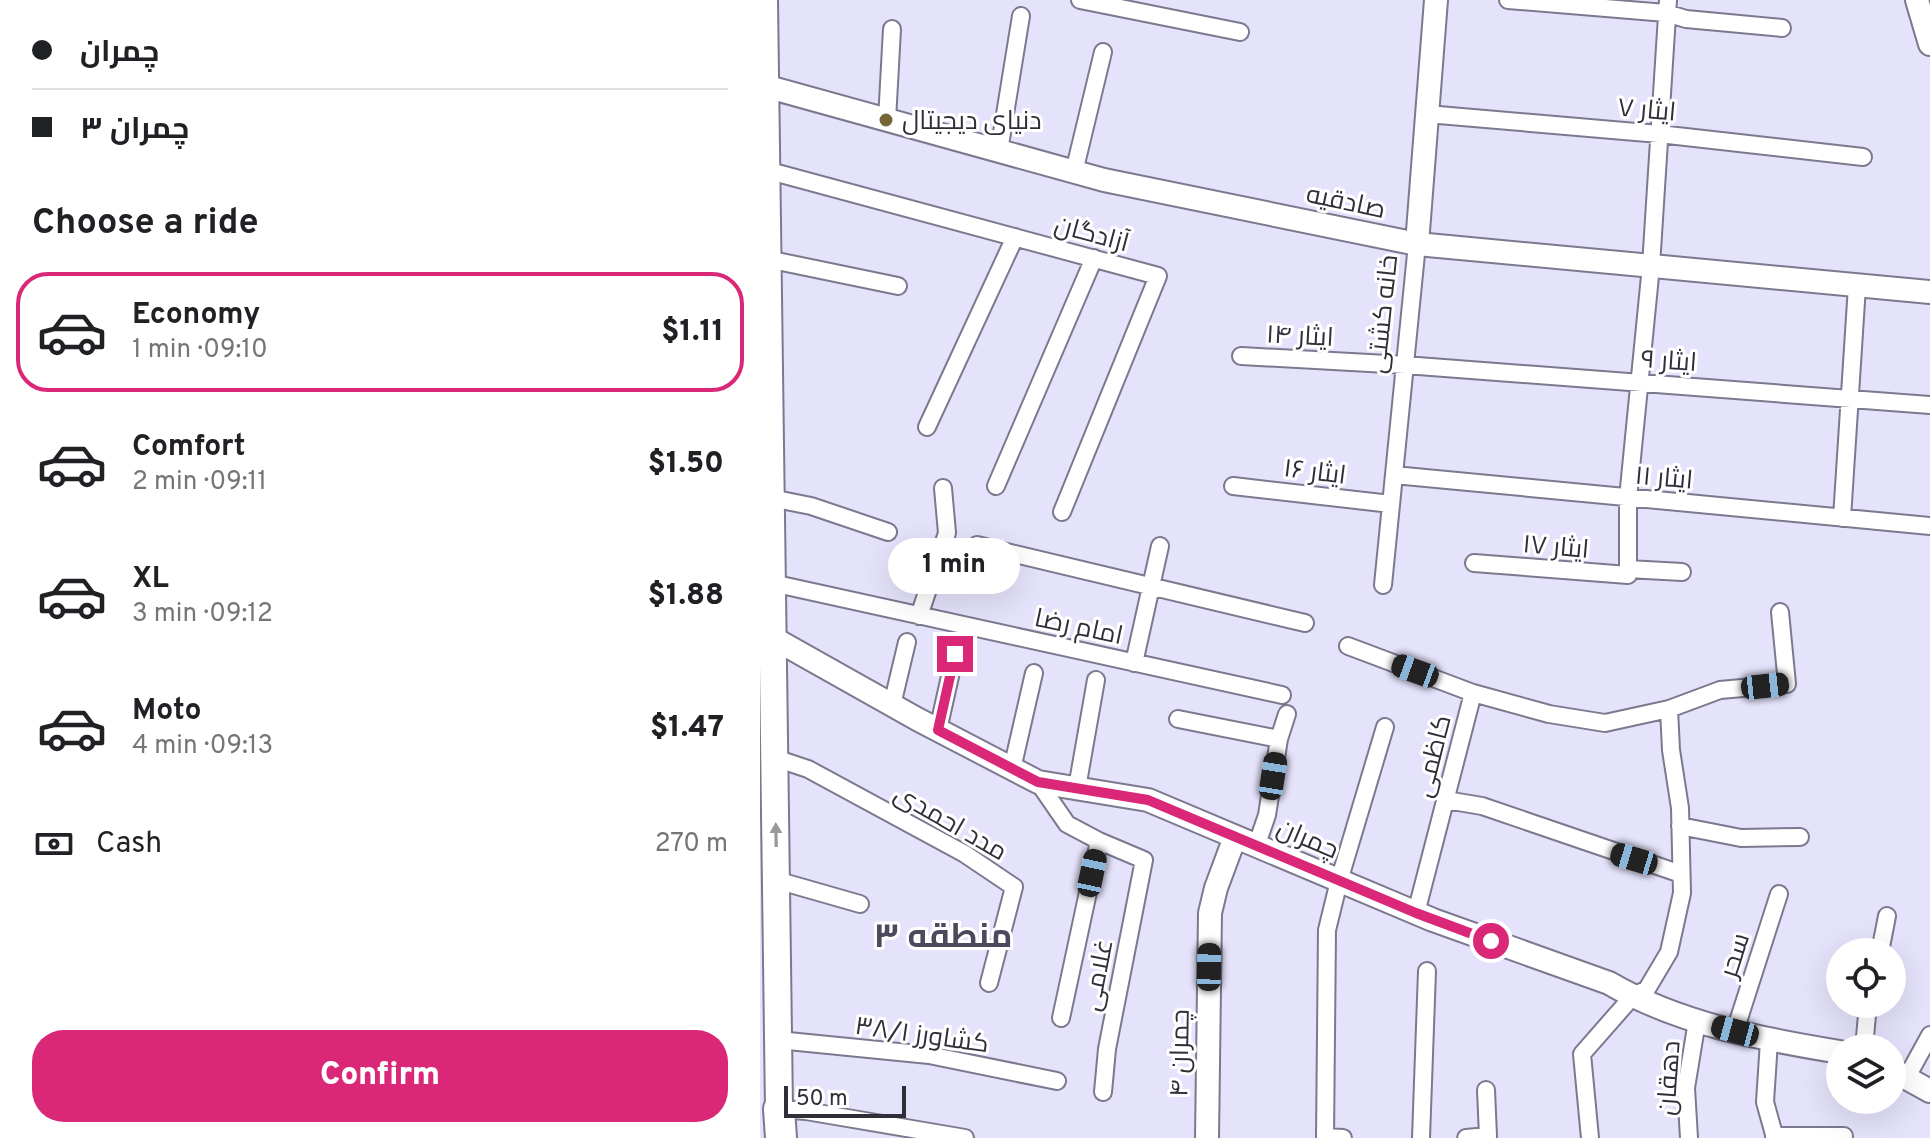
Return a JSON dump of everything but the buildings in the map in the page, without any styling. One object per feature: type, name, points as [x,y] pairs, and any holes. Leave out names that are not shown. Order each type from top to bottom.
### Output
[{"type":"main road","points":[[764,0],[778,1040],[773,1117]]},
{"type":"main road","points":[[773,1117],[767,986],[777,940]]},
{"type":"street","points":[[1080,0],[1240,32]]},
{"type":"street","name":"خانه کشتی","points":[[1383,585],[1417,244],[1436,0]]},
{"type":"street","points":[[1508,0],[1667,7],[1686,19],[1782,28]]},
{"type":"street","points":[[1922,6],[1930,44]]},
{"type":"street","name":"ایثار ۱۷","points":[[1474,563],[1628,575],[1628,498],[1651,266],[1667,7]]},
{"type":"street","points":[[999,151],[1021,16]]},
{"type":"street","points":[[887,120],[892,29]]},
{"type":"street","points":[[1074,172],[1103,52]]},
{"type":"street","name":"صادقیه","points":[[765,86],[1074,172],[1417,244],[1930,292]]},
{"type":"street","name":"ایثار ۷","points":[[1427,114],[1659,134],[1863,157]]},
{"type":"street","name":"آزادگان","points":[[766,170],[1158,276],[1062,512]]},
{"type":"street","points":[[927,427],[1015,237]]},
{"type":"street","points":[[996,486],[1094,258]]},
{"type":"street","points":[[767,259],[898,286]]},
{"type":"street","points":[[1842,518],[1857,286]]},
{"type":"street","name":"ایثار ۱۴","points":[[1241,356],[1405,365]]},
{"type":"street","name":"ایثار ۹","points":[[1405,365],[1930,405]]},
{"type":"street","name":"ایثار ۱۱","points":[[1394,475],[1930,526]]},
{"type":"street","name":"ایثار ۱۶","points":[[1233,486],[1391,504]]},
{"type":"street","points":[[919,616],[947,533],[943,488]]},
{"type":"street","points":[[771,498],[811,506],[888,532]]},
{"type":"street","points":[[977,545],[1305,623]]},
{"type":"street","points":[[1134,663],[1160,546]]},
{"type":"street","name":"ایثار ۱۷","points":[[1628,569],[1682,572]]},
{"type":"street","name":"امام رضا","points":[[772,583],[1282,695]]},
{"type":"street","points":[[1473,693],[1549,714],[1605,723],[1669,709],[1720,690],[1787,684],[1780,612]]},
{"type":"street","name":"چمران","points":[[773,638],[1038,782],[1148,800],[1416,913],[1609,983],[1632,997],[1697,1021],[1769,1041],[1826,1050]]},
{"type":"street","points":[[892,705],[907,642]]},
{"type":"street","name":"کاظمی","points":[[1348,646],[1473,693],[1416,913]]},
{"type":"street","points":[[938,730],[955,654]]},
{"type":"street","points":[[1012,769],[1034,673]]},
{"type":"street","points":[[1077,788],[1096,680]]},
{"type":"street","points":[[1590,1138],[1582,1054],[1632,997],[1647,989],[1669,952],[1682,893],[1680,826],[1669,709]]},
{"type":"street","points":[[1256,847],[1267,815],[1279,739],[1287,714]]},
{"type":"street","points":[[1178,719],[1279,739]]},
{"type":"street","points":[[1343,1138],[1325,1138],[1327,930],[1385,727]]},
{"type":"street","name":"مدد احمدی","points":[[775,758],[808,769],[835,783],[965,854],[1014,887],[989,983]]},
{"type":"street","name":"غلامی","points":[[1038,782],[1067,824],[1144,860],[1107,1049],[1103,1092]]},
{"type":"street","points":[[1446,800],[1482,806],[1681,874]]},
{"type":"street","points":[[1680,826],[1741,838],[1800,837]]},
{"type":"street","name":"چمران ۴","points":[[1207,1133],[1210,913],[1235,837]]},
{"type":"street","points":[[1061,1018],[1099,841]]},
{"type":"street","points":[[776,880],[860,904]]},
{"type":"street","name":"سحر","points":[[1735,1031],[1779,894]]},
{"type":"street","points":[[1883,938],[1887,916]]},
{"type":"street","points":[[1421,1138],[1427,971]]},
{"type":"street","name":"دهقان","points":[[1689,1138],[1686,1088],[1697,1021]]},
{"type":"street","points":[[1906,1066],[1930,1035]]},
{"type":"street","name":"کشاورز ۳۸/۱","points":[[778,1040],[929,1055],[1057,1081]]},
{"type":"street","points":[[1769,1041],[1765,1102],[1774,1137],[1844,1136]]},
{"type":"street","points":[[1906,1077],[1930,1091]]},
{"type":"street","points":[[1466,1138],[1488,1136],[1486,1090]]},
{"type":"street","points":[[773,1117],[806,1111],[965,1138]]},
{"type":"place","name":"دنیای دیجیتال","points":[[886,120]]},
{"type":"district","name":"منطقه ۳","points":[[943,935]]},
{"type":"route","points":[[955,654],[938,730],[1038,782],[1148,800],[1416,913],[1491,941]]}]
